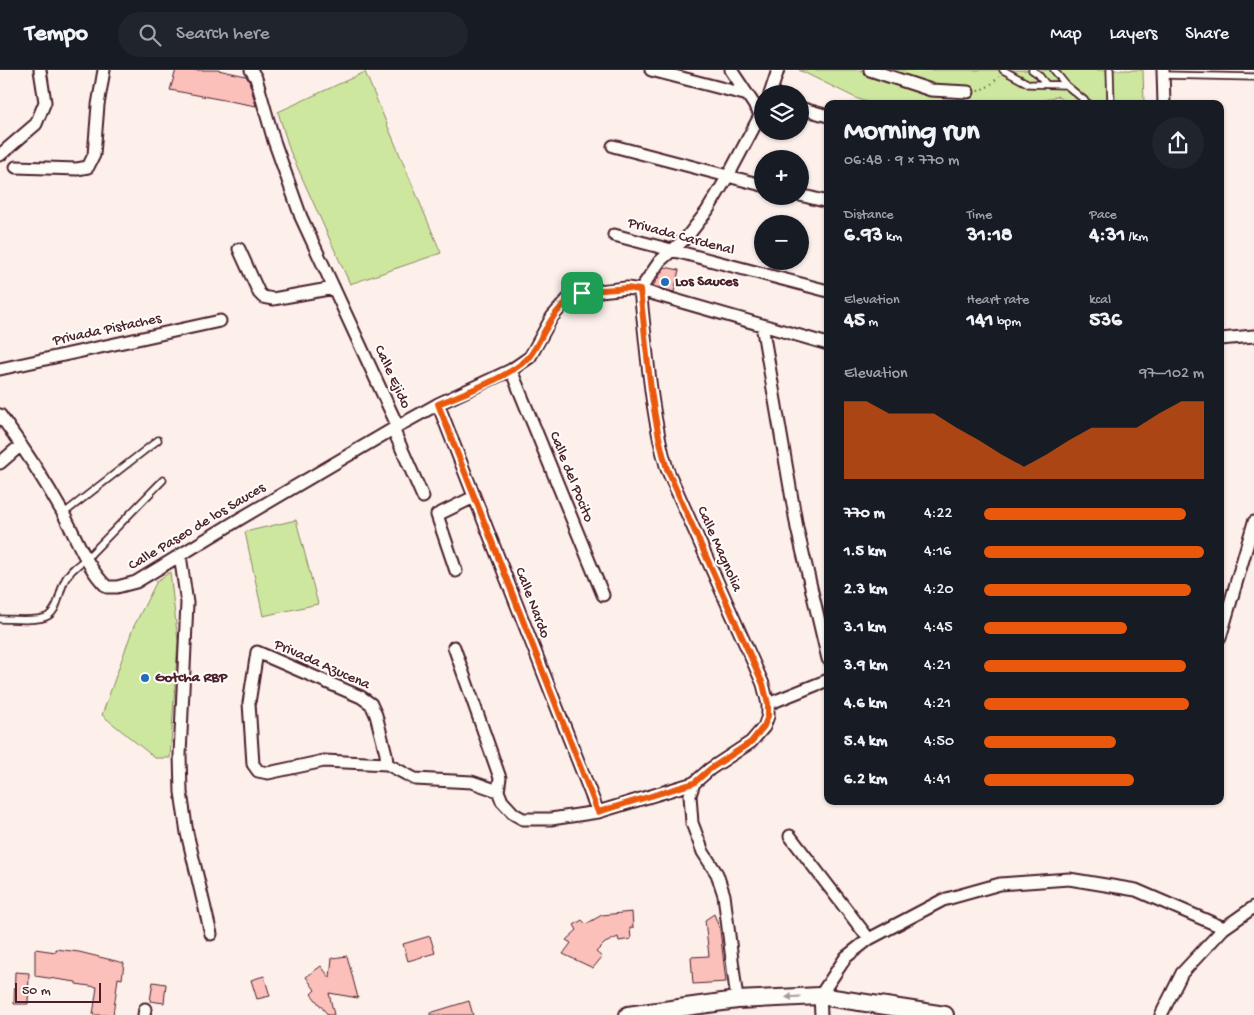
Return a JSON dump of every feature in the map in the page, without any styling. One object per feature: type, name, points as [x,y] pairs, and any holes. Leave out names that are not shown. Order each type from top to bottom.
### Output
[{"type":"main road","points":[[628,1015],[738,1000],[820,996],[945,1015]]},
{"type":"street","points":[[0,155],[36,124],[45,102],[40,70]]},
{"type":"street","points":[[16,167],[88,167],[94,155],[98,105],[104,70]]},
{"type":"street","name":"Calle Ejido","points":[[251,70],[256,78],[274,141],[301,217],[396,428],[438,404],[511,370],[530,356],[552,317],[568,299],[582,293],[627,288],[640,290]]},
{"type":"street","points":[[652,70],[748,95]]},
{"type":"street","points":[[731,70],[754,103]]},
{"type":"street","points":[[773,85],[778,70]]},
{"type":"street","points":[[870,70],[931,90],[968,92]]},
{"type":"street","points":[[1163,73],[1164,100]]},
{"type":"street","points":[[809,111],[824,115]]},
{"type":"street","points":[[754,128],[707,211],[687,237],[660,261],[640,290],[824,343]]},
{"type":"street","points":[[613,146],[754,183]]},
{"type":"street","points":[[809,197],[824,201]]},
{"type":"street","name":"Privada Cardenal","points":[[614,236],[824,290]]},
{"type":"street","points":[[239,249],[258,293],[263,298],[273,299],[334,288]]},
{"type":"street","name":"Calle Magnolia","points":[[640,290],[651,386],[661,449],[667,469],[763,684],[768,704],[768,716],[764,726],[751,742],[710,769],[694,783]]},
{"type":"street","name":"Privada Pistaches","points":[[0,369],[220,321]]},
{"type":"street","points":[[762,325],[797,528],[824,642]]},
{"type":"street","points":[[1224,338],[1254,336]]},
{"type":"street","name":"Calle del Pocito","points":[[511,370],[603,595]]},
{"type":"street","name":"Calle Nardo","points":[[438,404],[598,812]]},
{"type":"street","name":"Calle Paseo de los Sauces","points":[[2,423],[21,445],[63,514],[97,578],[106,587],[118,587],[136,582],[396,428]]},
{"type":"street","points":[[396,428],[423,497]]},
{"type":"street","points":[[0,463],[21,445]]},
{"type":"street","points":[[456,571],[437,515],[474,497]]},
{"type":"street","points":[[1224,624],[1254,522]]},
{"type":"street","points":[[180,555],[187,603],[180,755],[181,792],[187,834],[210,934]]},
{"type":"street","points":[[454,647],[500,778],[498,791],[502,801],[514,814],[523,819],[551,819],[598,812],[694,783]]},
{"type":"street","name":"Privada Azucena","points":[[257,652],[361,697],[371,704],[388,764],[324,761],[268,773],[258,771],[253,764],[249,703],[257,652]]},
{"type":"street","points":[[768,704],[824,682]]},
{"type":"street","points":[[388,764],[416,779],[472,782],[498,791]]},
{"type":"street","points":[[694,783],[690,795],[692,822],[703,852],[717,874],[724,895],[738,1000]]},
{"type":"street","points":[[790,836],[869,939]]},
{"type":"street","points":[[821,1015],[820,996],[846,957],[869,939],[943,900],[1000,884],[1069,879],[1136,890],[1224,928]]},
{"type":"street","points":[[1161,1015],[1182,973],[1224,928],[1254,907]]},
{"type":"lane","points":[[1032,70],[1046,84]]},
{"type":"lane","points":[[1054,70],[1066,85],[1084,100]]},
{"type":"lane","points":[[1110,70],[1111,100]]},
{"type":"lane","points":[[1004,71],[1030,84],[1066,85]]},
{"type":"lane","points":[[1163,73],[1254,77]]},
{"type":"lane","points":[[63,514],[158,440]]},
{"type":"lane","points":[[0,618],[48,616],[56,605],[65,580],[75,567],[87,558],[163,480]]},
{"type":"path","points":[[968,92],[979,91],[989,86],[1004,71]]},
{"type":"green space","points":[[799,70],[1143,70],[1144,100],[1064,100],[1057,96],[1045,100],[858,99]]},
{"type":"green space","points":[[365,72],[441,253],[350,284],[290,151],[278,112]]},
{"type":"green space","points":[[296,520],[318,604],[263,616],[245,532]]},
{"type":"green space","name":"Gotcha RBP","points":[[170,572],[178,641],[170,758],[155,758],[102,715],[133,628],[157,581]]},
{"type":"building","points":[[176,70],[218,70],[246,76],[256,106],[170,90]]},
{"type":"building","name":"Los Sauces","points":[[665,267],[679,270],[674,292],[653,286]]},
{"type":"building","points":[[632,912],[633,928],[630,928],[631,939],[619,941],[618,937],[605,943],[596,952],[602,957],[593,968],[563,954],[571,943],[566,940],[577,930],[574,925],[582,920],[586,924],[602,915]]},
{"type":"building","points":[[714,914],[720,930],[726,982],[693,984],[691,957],[709,956],[705,920]]},
{"type":"building","points":[[430,936],[435,953],[408,961],[403,944]]},
{"type":"building","points":[[35,949],[56,952],[56,949],[79,952],[124,963],[122,979],[118,978],[113,1015],[93,1015],[97,987],[35,976]]},
{"type":"building","points":[[347,956],[358,998],[329,993],[334,1015],[328,1015],[311,994],[315,990],[306,977],[321,966],[330,978],[332,958]]},
{"type":"building","points":[[15,972],[29,973],[28,1004],[14,1004]]},
{"type":"building","points":[[264,976],[270,996],[257,999],[251,980]]},
{"type":"building","points":[[153,982],[166,984],[164,1003],[150,1001]]},
{"type":"building","points":[[469,1001],[473,1015],[430,1015],[430,1013]]},
{"type":"place","name":"Los Sauces","points":[[665,282]]},
{"type":"place","name":"Gotcha RBP","points":[[145,678]]},
{"type":"route","points":[[627,288],[640,290],[651,386],[661,449],[667,469],[763,684],[768,704],[768,716],[764,726],[751,742],[710,769],[694,783],[598,812],[438,404],[511,370],[530,356],[552,317],[568,299],[582,293],[627,288]]}]
